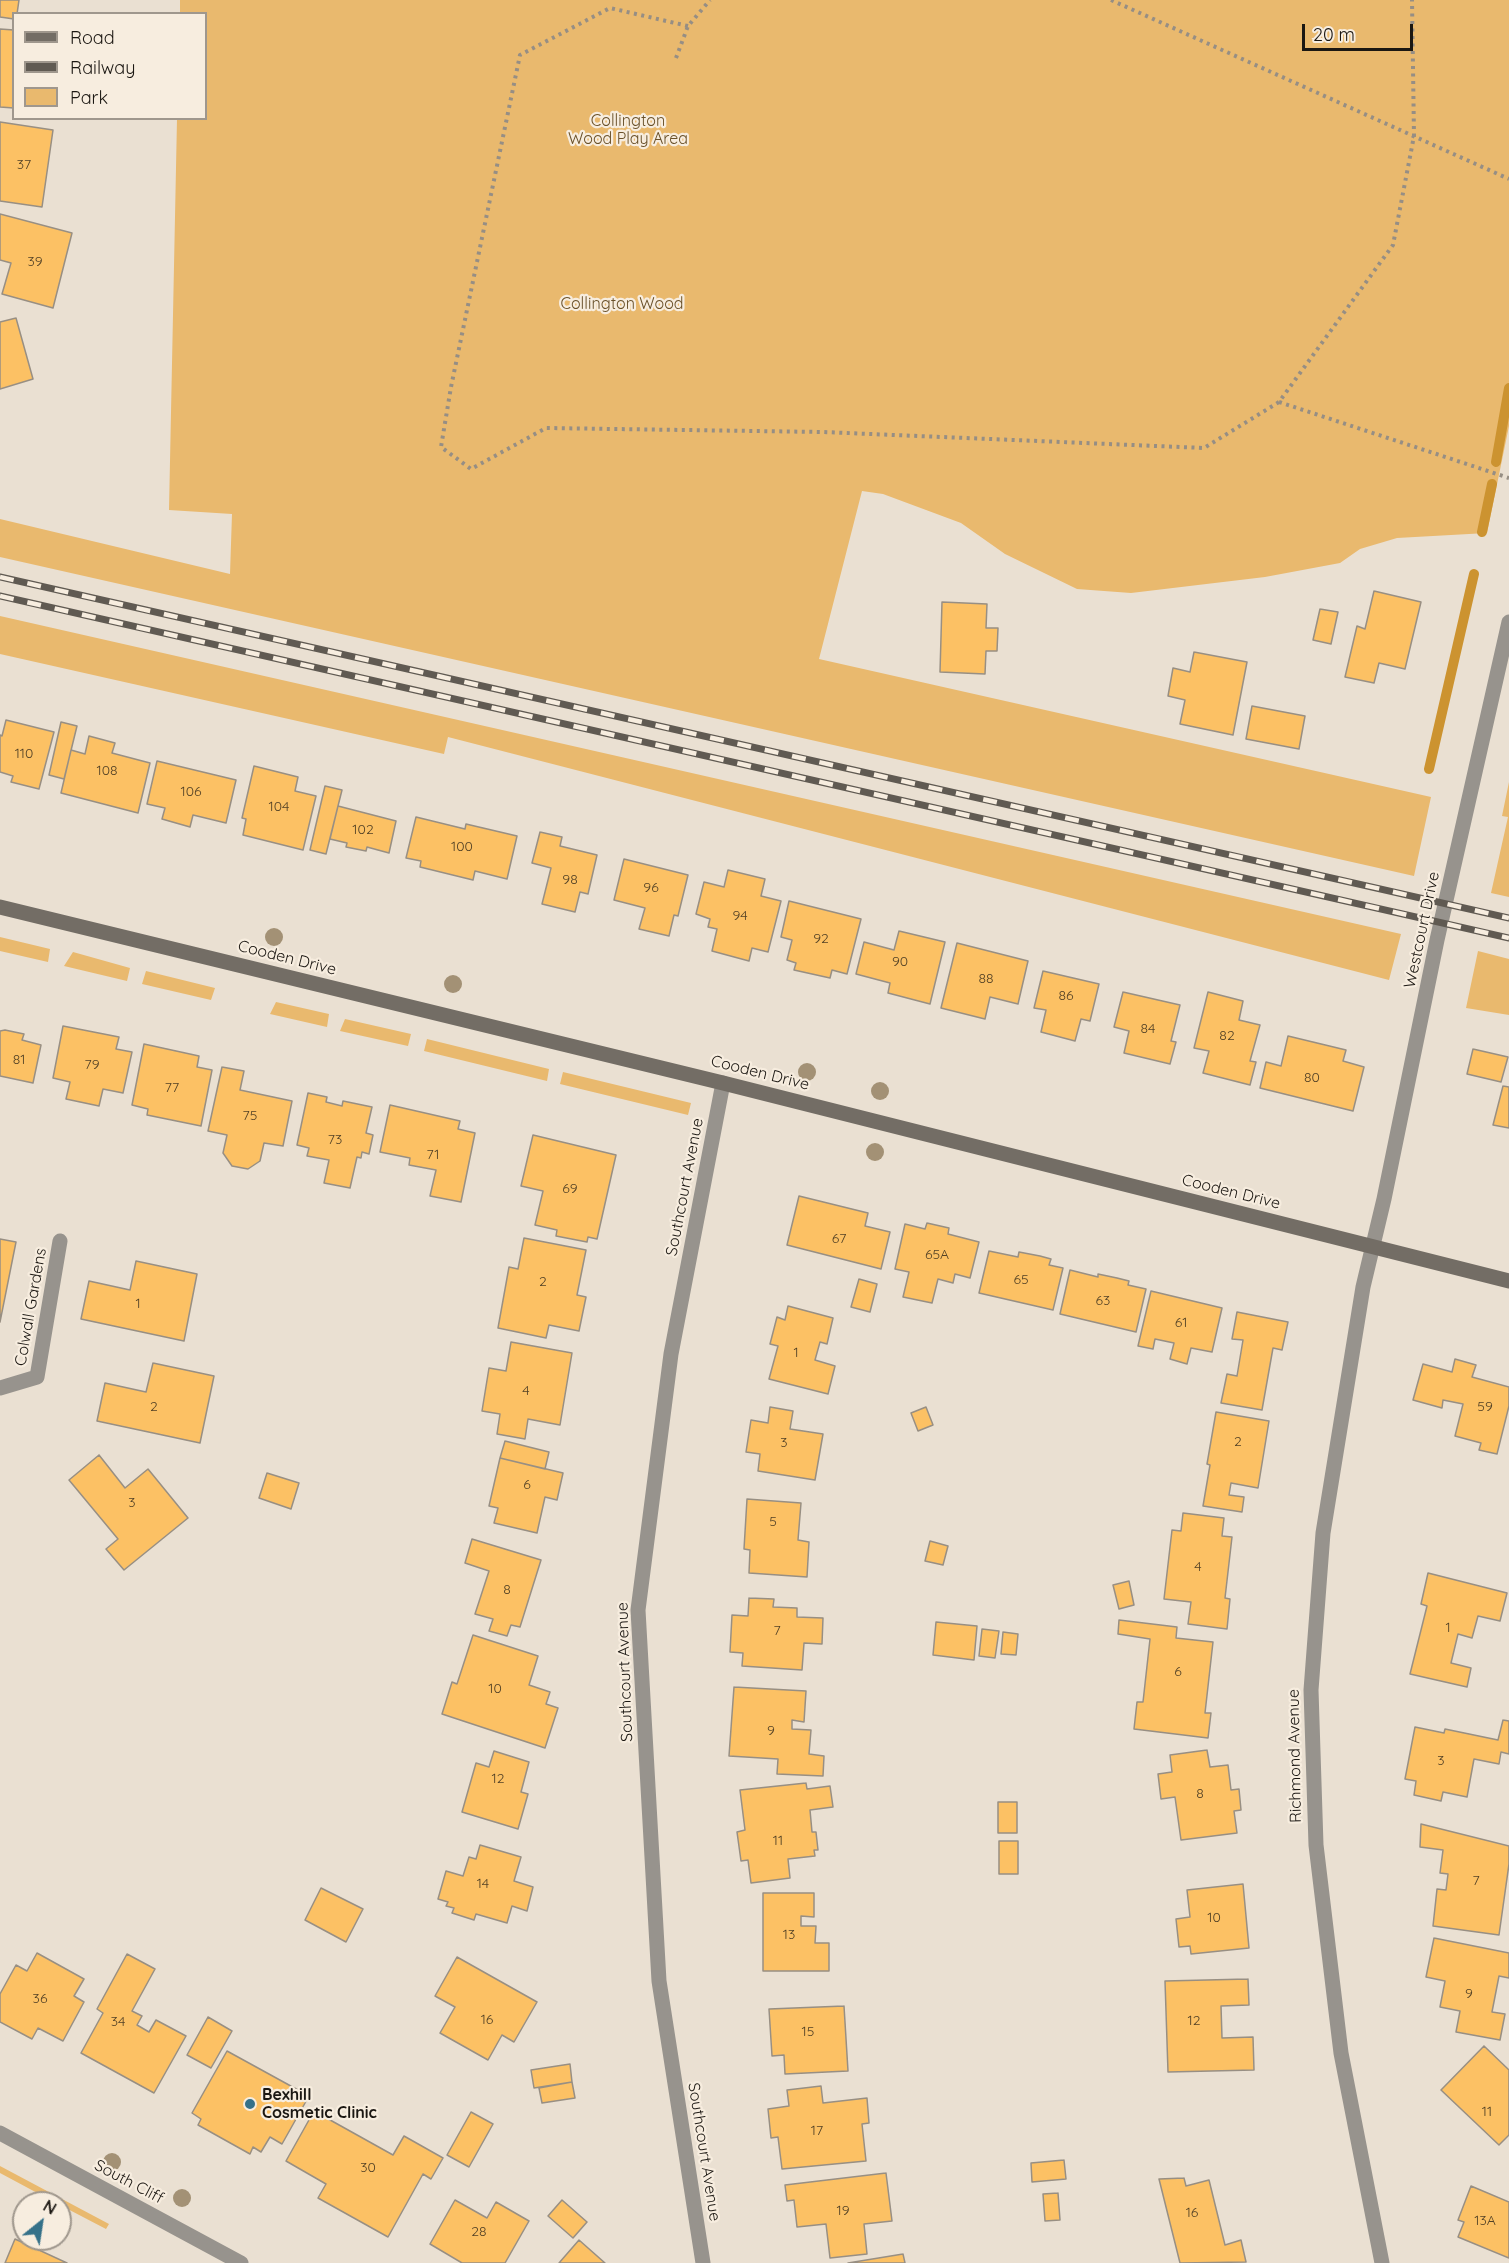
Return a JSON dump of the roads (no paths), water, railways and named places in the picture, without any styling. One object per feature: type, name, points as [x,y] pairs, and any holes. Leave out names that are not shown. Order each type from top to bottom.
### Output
[{"type":"main road","name":"Cooden Drive","points":[[0,907],[723,1083],[1509,1281]]},
{"type":"street","name":"Westcourt Drive","points":[[1372,1247],[1384,1199],[1439,929],[1509,622]]},
{"type":"street","name":"Southcourt Avenue","points":[[703,2263],[659,1981],[638,1610],[671,1354],[723,1083]]},
{"type":"street","name":"Colwall Gardens","points":[[0,1388],[37,1377],[60,1241]]},
{"type":"street","name":"Richmond Avenue","points":[[1372,1247],[1351,1353],[1323,1533],[1311,1690],[1316,1845],[1340,2042],[1382,2263]]},
{"type":"street","name":"South Cliff","points":[[0,2133],[241,2263]]},
{"type":"waterway","points":[[1496,462],[1509,388]]},
{"type":"waterway","points":[[1482,532],[1492,484]]},
{"type":"waterway","points":[[1429,769],[1474,574]]},
{"type":"railway","points":[[0,577],[1509,918]]},
{"type":"railway","points":[[0,596],[1509,938]]},
{"type":"place","name":"Bexhill Cosmetic Clinic","points":[[250,2104]]},
{"type":"park label","name":"Collington Wood Play Area","points":[[628,130]]},
{"type":"park label","name":"Collington Wood","points":[[622,304]]}]
